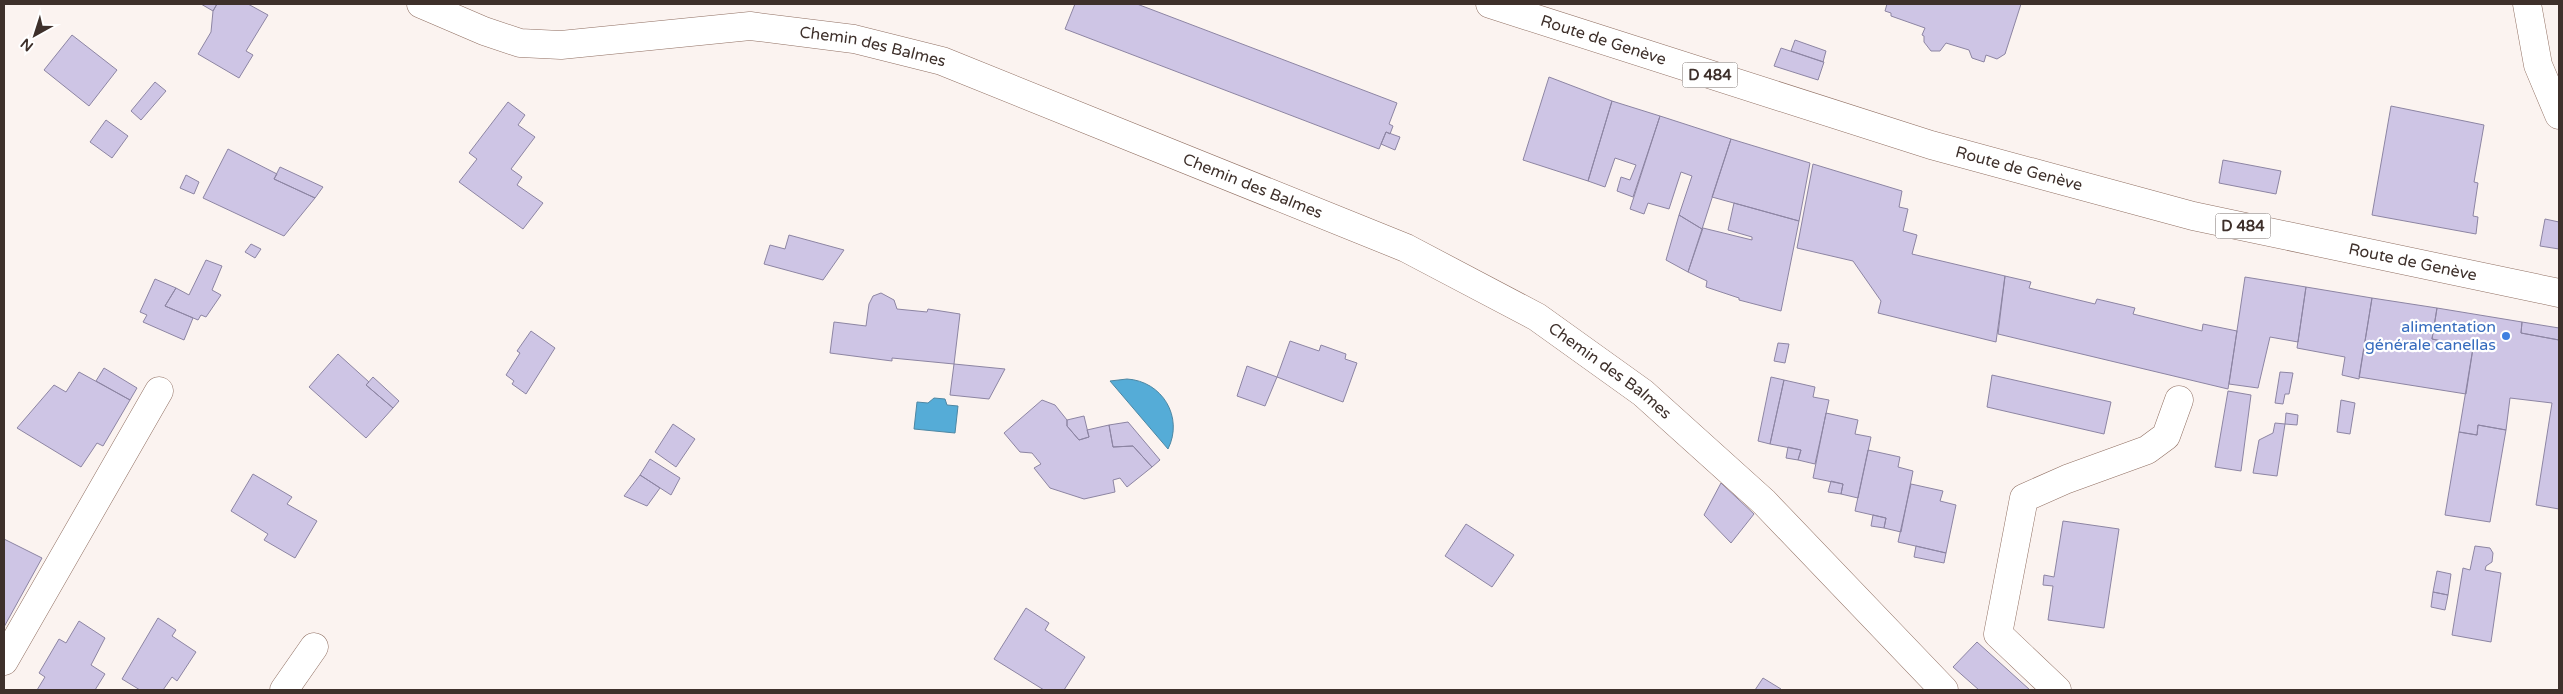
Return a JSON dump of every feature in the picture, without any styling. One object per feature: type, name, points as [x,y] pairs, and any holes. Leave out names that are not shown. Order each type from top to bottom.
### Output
[{"type":"street","name":"Chemin des Balmes","points":[[421,4],[520,43],[561,44],[750,26],[854,38],[942,60],[1406,248],[1537,317],[1643,393],[1764,502],[1944,690]]},
{"type":"street","name":"Route de Genève","points":[[1490,4],[1931,146],[2193,216],[2559,293]]},
{"type":"street","points":[[2527,4],[2538,65],[2559,115]]},
{"type":"street","points":[[4,661],[159,391]]},
{"type":"street","points":[[2057,690],[1998,634],[2024,498],[2067,479],[2147,450],[2166,436],[2179,400]]},
{"type":"street","points":[[284,690],[314,647]]},
{"type":"water","points":[[1127,379],[1139,381],[1150,386],[1167,403],[1173,425],[1168,449],[1110,381]]},
{"type":"water","points":[[934,398],[945,399],[947,405],[958,406],[955,433],[914,429],[917,402],[928,403]]},
{"type":"building","points":[[201,4],[217,4],[213,11]]},
{"type":"building","points":[[217,4],[248,4],[268,15],[246,51],[253,55],[239,78],[198,54],[211,32],[213,11]]},
{"type":"building","points":[[1075,4],[1137,4],[1397,103],[1389,124],[1393,126],[1390,134],[1386,132],[1379,149],[1065,29]]},
{"type":"building","points":[[1887,4],[2021,4],[2005,54],[1997,59],[1986,55],[1984,62],[1972,58],[1969,50],[1946,43],[1940,51],[1931,51],[1924,42],[1924,36],[1922,35],[1925,28],[1891,16],[1891,13],[1885,11]]},
{"type":"building","points":[[72,35],[117,70],[89,106],[44,70]]},
{"type":"building","points":[[1795,40],[1826,51],[1823,62],[1791,51]]},
{"type":"building","points":[[1781,48],[1824,62],[1818,80],[1774,66]]},
{"type":"building","points":[[1549,77],[1612,101],[1588,181],[1523,160]]},
{"type":"building","points":[[155,82],[166,91],[141,120],[131,111]]},
{"type":"building","points":[[1612,101],[1660,116],[1633,197],[1617,191],[1621,177],[1630,180],[1636,165],[1615,158],[1605,187],[1588,181]]},
{"type":"building","points":[[508,102],[525,115],[518,125],[535,137],[511,169],[522,177],[517,185],[543,203],[523,229],[459,182],[477,159],[469,153]]},
{"type":"building","points":[[2391,106],[2484,125],[2474,182],[2478,183],[2473,216],[2478,217],[2476,234],[2372,215]]},
{"type":"building","points":[[1660,116],[1731,139],[1702,229],[1679,215],[1692,176],[1681,172],[1669,209],[1648,203],[1644,214],[1630,209]]},
{"type":"building","points":[[106,120],[128,136],[112,158],[90,142]]},
{"type":"building","points":[[1386,132],[1400,137],[1395,150],[1381,144]]},
{"type":"building","points":[[1731,139],[1810,163],[1799,221],[1712,197]]},
{"type":"building","points":[[228,149],[277,174],[274,179],[315,198],[284,236],[203,198]]},
{"type":"building","points":[[2223,160],[2281,171],[2276,194],[2219,183]]},
{"type":"building","points":[[1813,164],[1902,191],[1899,207],[1908,209],[1903,231],[1917,235],[1912,254],[2005,276],[1996,342],[1878,313],[1881,301],[1853,261],[1797,248]]},
{"type":"building","points":[[280,167],[323,187],[315,198],[274,179]]},
{"type":"building","points":[[186,175],[199,182],[194,194],[180,188]]},
{"type":"building","points":[[1734,203],[1799,221],[1781,311],[1739,300],[1739,298],[1706,287],[1707,281],[1688,272],[1703,228],[1752,240],[1752,237],[1728,230]]},
{"type":"building","points":[[1679,215],[1702,229],[1688,272],[1666,260]]},
{"type":"building","points":[[2545,219],[2559,222],[2559,249],[2540,246]]},
{"type":"building","points":[[789,235],[844,250],[823,280],[764,264],[770,245],[785,249]]},
{"type":"building","points":[[251,244],[261,249],[255,258],[245,252]]},
{"type":"building","points":[[206,260],[222,266],[212,290],[221,295],[206,317],[201,315],[198,320],[165,306],[176,288],[189,295]]},
{"type":"building","points":[[2005,276],[2031,282],[2029,288],[2095,304],[2097,299],[2135,308],[2133,314],[2202,331],[2203,324],[2237,331],[2228,389],[1998,334]]},
{"type":"building","points":[[2245,277],[2306,287],[2298,342],[2270,337],[2258,388],[2229,384]]},
{"type":"building","points":[[155,279],[176,288],[165,306],[193,318],[184,340],[143,322],[147,315],[140,312]]},
{"type":"building","points":[[2306,287],[2372,298],[2359,379],[2342,375],[2345,357],[2297,348]]},
{"type":"building","points":[[881,293],[894,300],[897,309],[927,312],[928,309],[960,314],[954,364],[892,358],[892,361],[830,353],[834,322],[866,326],[869,304],[873,296]]},
{"type":"building","points":[[2372,298],[2437,308],[2432,339],[2473,348],[2466,394],[2359,377]]},
{"type":"building","points":[[2437,308],[2522,322],[2521,333],[2559,340],[2559,509],[2536,505],[2552,403],[2510,398],[2506,430],[2478,425],[2477,435],[2459,432],[2473,348],[2432,339]]},
{"type":"building","points":[[2522,322],[2559,328],[2559,340],[2521,333]]},
{"type":"building","points":[[531,331],[555,348],[526,394],[512,384],[514,381],[506,375],[520,353],[517,351]]},
{"type":"building","points":[[1290,341],[1319,351],[1321,345],[1346,354],[1345,359],[1357,363],[1343,402],[1277,377]]},
{"type":"building","points":[[1778,343],[1789,344],[1785,363],[1774,361]]},
{"type":"building","points":[[338,354],[369,382],[366,385],[393,408],[366,438],[309,387]]},
{"type":"building","points":[[954,364],[1005,369],[989,399],[950,395]]},
{"type":"building","points":[[1247,366],[1277,377],[1265,406],[1237,396]]},
{"type":"building","points":[[104,368],[137,388],[130,400],[96,381]]},
{"type":"building","points":[[79,372],[130,400],[103,446],[97,443],[81,467],[17,428],[54,385],[66,392]]},
{"type":"building","points":[[2280,372],[2293,373],[2289,394],[2285,394],[2283,404],[2275,403]]},
{"type":"building","points":[[1992,375],[2111,402],[2104,434],[1987,407]]},
{"type":"building","points":[[373,377],[399,401],[393,408],[366,385]]},
{"type":"building","points":[[1771,377],[1784,380],[1770,444],[1758,441]]},
{"type":"building","points":[[1784,380],[1815,387],[1813,397],[1829,400],[1815,464],[1798,460],[1801,450],[1770,444]]},
{"type":"building","points":[[2228,391],[2251,395],[2241,471],[2215,467]]},
{"type":"building","points":[[1042,400],[1055,405],[1067,420],[1067,426],[1079,440],[1089,437],[1087,430],[1109,425],[1113,447],[1133,446],[1152,467],[1127,487],[1120,478],[1113,480],[1115,492],[1084,499],[1050,488],[1034,468],[1041,464],[1032,453],[1020,452],[1004,433]]},
{"type":"building","points":[[2341,400],[2355,403],[2350,434],[2337,432]]},
{"type":"building","points":[[1826,413],[1858,420],[1855,434],[1871,437],[1858,498],[1841,494],[1843,484],[1813,478]]},
{"type":"building","points":[[2286,413],[2298,415],[2297,425],[2285,424]]},
{"type":"building","points":[[1084,416],[1089,437],[1079,440],[1067,426],[1067,420]]},
{"type":"building","points":[[1128,422],[1160,460],[1152,467],[1133,446],[1113,447],[1109,425]]},
{"type":"building","points":[[2275,423],[2285,424],[2277,476],[2253,473],[2259,440],[2273,433]]},
{"type":"building","points":[[673,424],[695,439],[676,467],[655,452]]},
{"type":"building","points":[[2478,425],[2506,430],[2490,522],[2445,515],[2459,432],[2477,435]]},
{"type":"building","points":[[1788,447],[1801,450],[1798,460],[1786,458]]},
{"type":"building","points":[[1868,450],[1900,457],[1898,467],[1913,471],[1901,532],[1884,528],[1886,518],[1855,511]]},
{"type":"building","points":[[650,459],[680,478],[671,495],[640,475]]},
{"type":"building","points":[[253,474],[292,497],[287,504],[317,521],[295,558],[264,540],[268,534],[231,511]]},
{"type":"building","points":[[640,475],[660,488],[647,506],[624,496]]},
{"type":"building","points":[[1831,481],[1843,484],[1841,494],[1828,492]]},
{"type":"building","points":[[1721,483],[1754,514],[1731,543],[1704,515]]},
{"type":"building","points":[[1911,484],[1943,491],[1940,501],[1956,505],[1946,553],[1898,542]]},
{"type":"building","points":[[1873,515],[1886,518],[1884,528],[1871,526]]},
{"type":"building","points":[[2063,521],[2119,529],[2104,628],[2048,620],[2053,586],[2043,585],[2044,575],[2054,577]]},
{"type":"building","points":[[1466,524],[1514,555],[1492,587],[1445,556]]},
{"type":"building","points":[[4,539],[42,558],[4,627]]},
{"type":"building","points":[[1916,546],[1946,553],[1944,563],[1914,557]]},
{"type":"building","points":[[2475,546],[2490,548],[2493,553],[2492,562],[2486,566],[2485,570],[2501,573],[2491,642],[2452,635],[2463,568],[2470,570]]},
{"type":"building","points":[[2437,571],[2451,574],[2448,595],[2433,592]]},
{"type":"building","points":[[2433,592],[2448,595],[2445,610],[2431,607]]},
{"type":"building","points":[[1026,608],[1049,623],[1045,630],[1085,657],[1064,690],[1044,690],[994,659]]},
{"type":"building","points":[[158,618],[176,630],[172,636],[196,652],[177,681],[172,677],[163,690],[140,690],[122,679]]},
{"type":"building","points":[[79,621],[105,638],[91,665],[105,674],[95,690],[37,690],[45,677],[39,673],[59,639],[66,643]]},
{"type":"building","points":[[1977,642],[2030,690],[1979,690],[1953,667]]},
{"type":"building","points":[[1763,678],[1781,689],[1755,690]]},
{"type":"place","name":"alimentation générale canellas","points":[[2506,336]]}]
